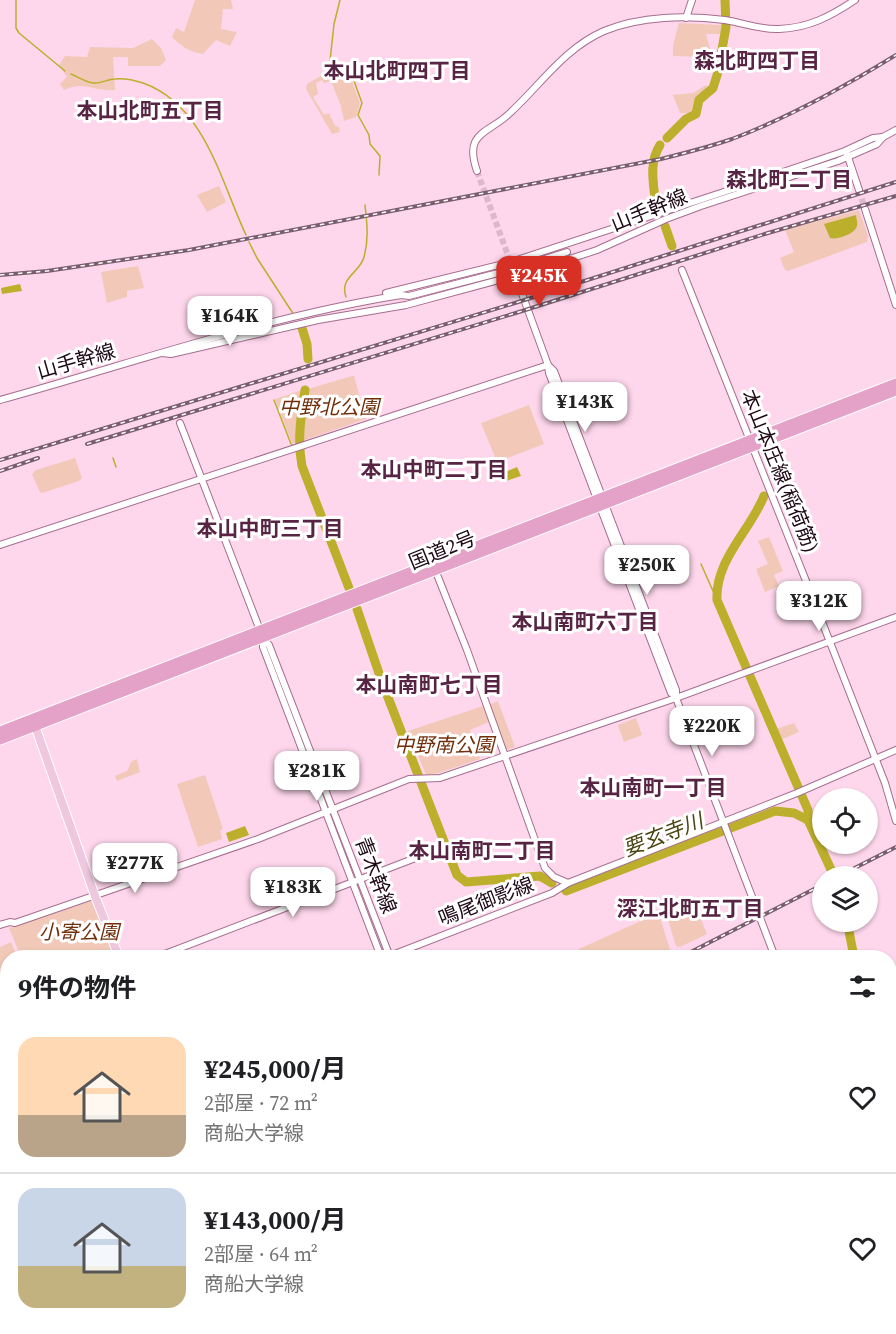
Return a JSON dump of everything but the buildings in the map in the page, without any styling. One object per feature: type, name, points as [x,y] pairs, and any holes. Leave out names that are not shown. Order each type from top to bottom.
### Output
[{"type":"highway","name":"国道2号","points":[[0,740],[34,723],[751,443],[896,383]]},
{"type":"highway","name":"国道2号","points":[[751,443],[896,391]]},
{"type":"highway","name":"国道2号","points":[[262,634],[436,572],[601,502]]},
{"type":"highway","name":"国道2号","points":[[0,732],[34,723]]},
{"type":"main road","points":[[34,723],[116,950]]},
{"type":"street","points":[[686,18],[692,0]]},
{"type":"street","points":[[477,171],[472,155],[475,141],[483,130],[509,115],[559,62],[588,39],[603,32],[635,21],[686,18],[728,21],[760,29],[796,27],[821,21],[855,0]]},
{"type":"street","name":"山手幹線","points":[[162,353],[171,354],[299,324],[406,305],[597,250],[692,210],[847,154],[873,138],[883,137],[896,130]]},
{"type":"street","points":[[847,154],[859,190]]},
{"type":"street","name":"山手幹線","points":[[0,400],[295,317],[511,262],[847,154]]},
{"type":"street","points":[[865,209],[896,305]]},
{"type":"street","name":"山手幹線","points":[[350,303],[400,295],[409,296],[514,273],[567,252]]},
{"type":"street","name":"本山本庄線(稲荷筋)","points":[[682,270],[875,759],[896,821]]},
{"type":"street","points":[[514,273],[549,373],[676,690],[676,698],[772,950]]},
{"type":"street","name":"山手幹線","points":[[352,313],[402,301],[409,296]]},
{"type":"street","points":[[0,545],[548,365]]},
{"type":"street","name":"青木幹線","points":[[180,423],[262,634],[273,655],[329,810],[385,950]]},
{"type":"street","points":[[436,572],[467,650],[545,868],[554,877],[568,883]]},
{"type":"street","points":[[0,925],[15,923],[95,896],[258,839],[329,810],[421,778],[440,778],[676,698],[896,617]]},
{"type":"street","name":"鳴尾御影線","points":[[406,950],[552,893],[568,883],[726,826],[896,750]]},
{"type":"street","points":[[175,950],[439,849],[444,850]]},
{"type":"street","name":"青木幹線","points":[[356,880],[379,950]]},
{"type":"green space","points":[[195,0],[231,0],[233,9],[223,9],[221,29],[237,32],[230,46],[216,40],[203,54],[186,48],[172,37],[176,28],[184,32]]},
{"type":"green space","points":[[679,23],[722,25],[721,34],[706,34],[710,49],[703,57],[673,56],[673,45]]},
{"type":"green space","points":[[152,39],[161,48],[166,60],[160,66],[128,66],[128,57],[113,57],[115,90],[77,86],[64,90],[60,84],[67,77],[59,65],[65,56],[87,57],[90,47],[133,48]]},
{"type":"green space","points":[[328,64],[342,66],[348,71],[360,103],[356,117],[344,121],[331,81],[324,83],[322,80],[316,83],[318,94],[313,97],[324,115],[329,113],[335,126],[339,127],[340,132],[332,134],[306,89],[307,84],[324,74]]},
{"type":"green space","points":[[706,85],[709,89],[694,102],[694,110],[691,113],[680,113],[673,95],[693,93]]},
{"type":"green space","points":[[219,186],[226,202],[207,212],[197,195]]},
{"type":"green space","points":[[859,210],[868,236],[867,242],[788,271],[785,270],[780,258],[794,252],[785,230]]},
{"type":"green space","points":[[138,266],[144,288],[127,291],[127,297],[107,303],[101,272]]},
{"type":"green space","name":"中野北公園","points":[[354,376],[366,419],[302,441],[308,389]]},
{"type":"green space","name":"中野北公園","points":[[303,390],[297,443],[292,443],[275,399]]},
{"type":"green space","points":[[529,405],[544,444],[497,462],[481,423]]},
{"type":"green space","points":[[75,458],[82,478],[79,481],[40,492],[32,474],[36,470]]},
{"type":"green space","points":[[769,537],[783,571],[774,575],[779,586],[765,592],[756,569],[768,564],[758,541]]},
{"type":"green space","points":[[498,701],[515,747],[506,750],[489,705]]},
{"type":"green space","name":"中野南公園","points":[[483,706],[489,722],[470,730],[480,759],[427,777],[408,731]]},
{"type":"green space","points":[[636,718],[642,735],[624,742],[618,725]]},
{"type":"green space","points":[[794,723],[799,732],[780,740],[776,729]]},
{"type":"green space","points":[[137,759],[140,772],[117,781],[115,776],[127,771],[132,761]]},
{"type":"green space","points":[[205,775],[223,829],[220,830],[222,839],[198,847],[177,784]]},
{"type":"green space","points":[[293,882],[299,899],[287,904],[279,888]]},
{"type":"green space","points":[[692,898],[707,934],[680,947],[676,946],[665,910]]},
{"type":"green space","name":"小寄公園","points":[[92,901],[113,950],[18,950],[9,928]]},
{"type":"green space","points":[[659,914],[670,950],[579,950]]},
{"type":"green space","points":[[11,942],[14,950],[0,950],[0,947]]},
{"type":"shaded area","points":[[856,215],[857,225],[853,232],[841,237],[830,238],[824,224]]},
{"type":"shaded area","points":[[20,284],[22,291],[2,294],[1,288]]},
{"type":"shaded area","points":[[517,467],[521,476],[506,481],[503,473]]},
{"type":"shaded area","points":[[245,826],[249,835],[229,842],[226,833]]},
{"type":"waterway","points":[[16,0],[16,28],[19,33],[65,71]]},
{"type":"waterway","name":"要玄寺川","points":[[340,0],[334,24],[330,61],[349,67],[362,103],[358,115],[369,135],[370,144],[380,156],[379,175]]},
{"type":"waterway","points":[[667,138],[686,119],[696,114],[699,100],[713,88],[726,27],[725,0]]},
{"type":"waterway","points":[[71,74],[93,83],[118,79],[140,82],[164,94],[182,109],[208,147],[246,235]]},
{"type":"waterway","points":[[656,207],[653,167],[660,145]]},
{"type":"waterway","points":[[346,297],[345,285],[359,267],[366,250],[365,205]]},
{"type":"waterway","points":[[665,226],[672,246]]},
{"type":"waterway","points":[[249,242],[294,315]]},
{"type":"waterway","name":"要玄寺川","points":[[302,328],[307,344],[308,359]]},
{"type":"waterway","name":"要玄寺川","points":[[305,390],[300,437],[302,466],[349,588]]},
{"type":"waterway","points":[[274,400],[291,444],[294,446]]},
{"type":"waterway","points":[[113,458],[116,467]]},
{"type":"waterway","points":[[764,496],[727,559],[718,585],[717,600],[808,810],[808,820],[829,866]]},
{"type":"waterway","points":[[701,564],[717,600]]},
{"type":"waterway","name":"要玄寺川","points":[[357,609],[382,682],[457,875],[466,882],[540,876],[552,883]]},
{"type":"waterway","name":"要玄寺川","points":[[566,891],[775,811],[794,813],[808,820]]},
{"type":"waterway","points":[[849,932],[853,950]]},
{"type":"tunnel","points":[[477,171],[513,269]]},
{"type":"tunnel","points":[[859,190],[865,209]]},
{"type":"railway","points":[[0,275],[47,271],[189,250],[661,159],[723,142],[775,121],[837,90],[896,55]]},
{"type":"railway","points":[[0,460],[515,303],[896,182]]},
{"type":"railway","points":[[87,444],[768,233],[896,196]]},
{"type":"railway","points":[[0,471],[38,458]]},
{"type":"railway","points":[[859,866],[896,847]]},
{"type":"railway","points":[[695,950],[812,890]]},
{"type":"district","name":"森北町四丁目","points":[[757,61]]},
{"type":"district","name":"本山北町四丁目","points":[[397,71]]},
{"type":"district","name":"本山北町五丁目","points":[[150,111]]},
{"type":"district","name":"森北町二丁目","points":[[789,180]]},
{"type":"district","name":"本山中町二丁目","points":[[434,470]]},
{"type":"district","name":"本山中町三丁目","points":[[270,529]]},
{"type":"district","name":"本山南町六丁目","points":[[585,622]]},
{"type":"district","name":"本山南町七丁目","points":[[429,685]]},
{"type":"district","name":"本山南町一丁目","points":[[653,788]]},
{"type":"district","name":"本山南町二丁目","points":[[482,851]]},
{"type":"district","name":"深江北町五丁目","points":[[690,909]]}]
